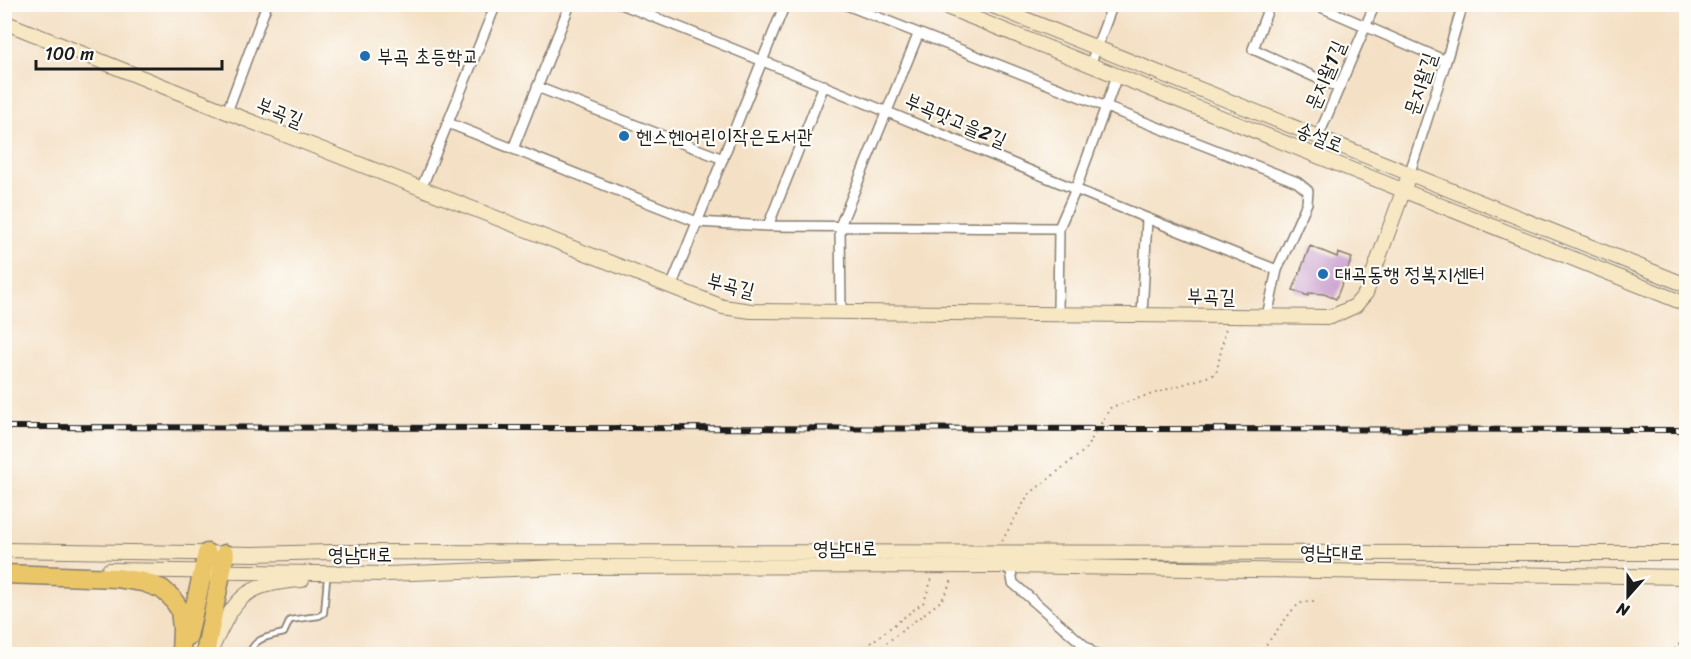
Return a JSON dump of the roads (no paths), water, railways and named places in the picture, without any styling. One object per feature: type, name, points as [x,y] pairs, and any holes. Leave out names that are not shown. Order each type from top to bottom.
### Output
[{"type":"highway","points":[[182,654],[214,562]]},
{"type":"highway","points":[[207,654],[214,562]]},
{"type":"highway","points":[[4,572],[117,579],[143,582],[162,589],[180,610],[182,654]]},
{"type":"main road","name":"송설로","points":[[939,4],[1686,304]]},
{"type":"main road","name":"송설로","points":[[988,4],[1686,285]]},
{"type":"main road","name":"부곡길","points":[[4,22],[723,307],[751,311],[1331,317],[1355,306],[1366,293],[1409,175]]},
{"type":"main road","name":"영남대로","points":[[4,550],[387,574],[561,567],[1010,566],[1686,577]]},
{"type":"main road","name":"영남대로","points":[[4,572],[214,562],[330,552],[1686,553]]},
{"type":"main road","points":[[207,654],[231,610],[242,596],[255,588],[286,581],[387,574]]},
{"type":"street","points":[[227,112],[267,4]]},
{"type":"street","points":[[422,189],[496,4]]},
{"type":"street","points":[[513,148],[570,4]]},
{"type":"street","name":"부곡맛고을2길","points":[[621,4],[888,111],[1075,191],[1277,270]]},
{"type":"street","points":[[671,286],[785,4]]},
{"type":"street","points":[[844,4],[1297,182],[1308,191],[1307,203],[1277,270],[1267,316]]},
{"type":"street","points":[[1090,66],[1113,4]]},
{"type":"street","points":[[1270,4],[1254,49],[1339,88]]},
{"type":"street","points":[[1314,4],[1446,61]]},
{"type":"street","name":"문지왈1길","points":[[1318,137],[1375,4]]},
{"type":"street","name":"문지왈길","points":[[1409,175],[1463,4]]},
{"type":"street","points":[[841,312],[840,226],[918,35]]},
{"type":"street","points":[[1058,314],[1059,228],[1117,76]]},
{"type":"street","points":[[768,226],[824,86]]},
{"type":"street","points":[[537,87],[723,159]]},
{"type":"street","points":[[448,123],[697,222],[768,226],[1059,228]]},
{"type":"street","points":[[1142,315],[1147,219]]},
{"type":"street","points":[[1010,566],[1013,583],[1094,654]]},
{"type":"lane","points":[[249,654],[252,645],[259,640],[285,633],[290,620],[319,616],[324,613],[327,578]]},
{"type":"railway","points":[[4,427],[1686,430]]},
{"type":"place","name":"부곡 초등학교","points":[[365,56]]},
{"type":"place","name":"헨스헨어린이작은도서관","points":[[624,136]]},
{"type":"place","name":"대곡동행 정복지센터","points":[[1323,274]]}]
